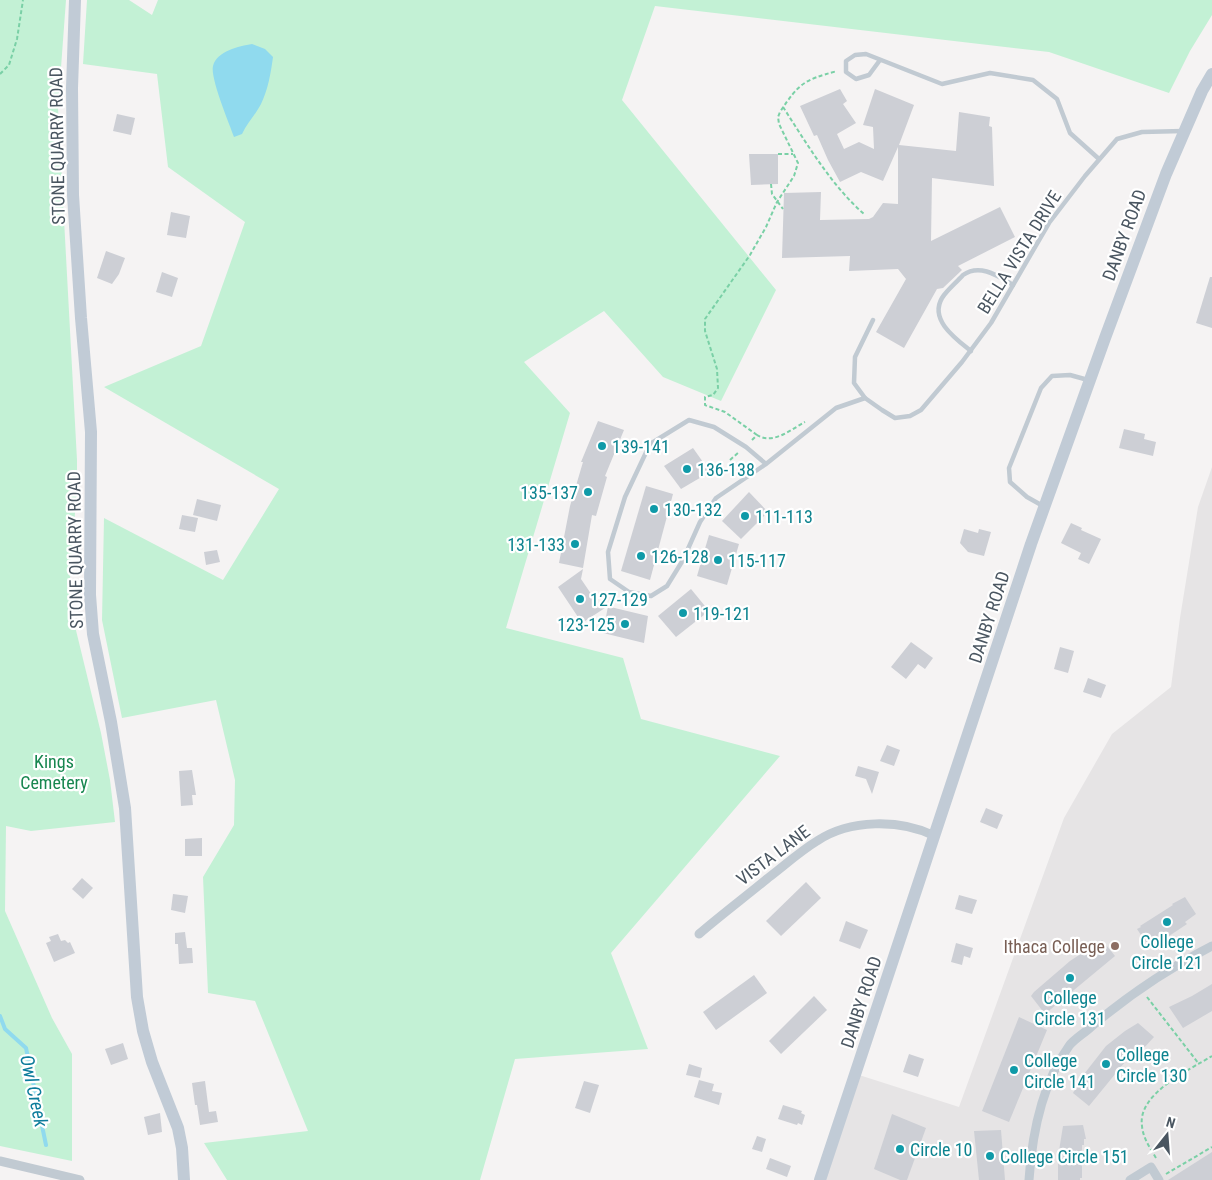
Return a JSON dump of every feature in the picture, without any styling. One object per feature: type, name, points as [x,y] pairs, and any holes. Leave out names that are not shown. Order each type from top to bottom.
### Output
[{"type":"street","name":"STONE QUARRY ROAD","points":[[75,0],[72,88],[73,195],[91,432],[92,515],[90,595],[93,634],[111,722],[125,808],[137,996],[143,1031],[152,1062],[178,1128],[182,1148],[184,1180]]},
{"type":"street","name":"DANBY ROAD","points":[[820,1180],[1045,507],[1090,380],[1163,183],[1202,91],[1212,74]]},
{"type":"street","name":"VISTA LANE","points":[[699,934],[807,847],[828,835],[855,826],[880,824],[914,828],[935,836]]},
{"type":"street","points":[[1029,1180],[1035,1127],[1048,1085],[1070,1045],[1108,1013],[1141,989],[1185,960],[1212,946]]},
{"type":"street","points":[[0,1161],[80,1180]]},
{"type":"street","points":[[1130,1180],[1151,1167],[1159,1180]]},
{"type":"lane","points":[[880,60],[869,75],[856,79],[846,72],[846,61],[855,55],[866,54],[942,84],[990,73],[1032,80],[1058,99],[1070,133],[1099,159]]},
{"type":"lane","name":"BELLA VISTA DRIVE","points":[[864,398],[895,418],[910,416],[921,410],[971,351],[991,323],[1049,223],[1099,159],[1118,139],[1142,132],[1185,131]]},
{"type":"lane","points":[[971,351],[953,336],[938,316],[938,308],[942,298],[963,275],[977,270],[986,270],[1013,285]]},
{"type":"lane","points":[[766,464],[746,447],[714,427],[690,420],[650,444],[624,497],[608,552],[610,579],[629,592],[651,596],[667,586],[683,560],[700,522],[716,498],[766,464],[836,408],[864,398],[854,383],[856,357],[873,320]]},
{"type":"lane","points":[[1045,507],[1027,497],[1010,482],[1009,468],[1041,388],[1052,376],[1070,375],[1090,380]]},
{"type":"path","points":[[0,74],[8,65],[17,39],[23,0]]},
{"type":"path","points":[[812,418],[777,437],[763,439],[725,412],[706,405],[705,397],[713,395],[718,388],[717,369],[705,332],[705,319],[750,255],[766,227],[777,202],[794,176],[798,163],[779,124],[778,117],[783,107],[803,82],[838,71]]},
{"type":"path","points":[[783,107],[834,182],[852,205],[864,214]]},
{"type":"path","points":[[778,154],[794,154]]},
{"type":"path","points":[[771,184],[772,194],[783,209]]},
{"type":"path","points":[[730,460],[757,435]]},
{"type":"path","points":[[1141,989],[1199,1064]]},
{"type":"path","points":[[1160,1165],[1145,1140],[1141,1124],[1142,1112],[1150,1099],[1161,1088],[1212,1056]]},
{"type":"path","points":[[1169,1180],[1166,1174],[1212,1146]]},
{"type":"shaded area","name":"Ithaca College","points":[[1212,467],[1212,1180],[820,1180],[856,1074],[959,1107],[1064,818],[1112,734],[1171,687],[1198,507]]},
{"type":"green space","name":"Kings Cemetery","points":[[0,0],[66,0],[58,108],[77,460],[77,487],[69,591],[73,618],[101,733],[110,780],[115,822],[31,831],[6,826],[5,911],[52,1018],[72,1054],[72,1161],[0,1146]]},
{"type":"green space","points":[[87,0],[129,0],[152,15],[158,0],[1212,0],[1212,15],[1190,51],[1169,93],[1049,52],[655,6],[622,100],[776,290],[721,401],[663,377],[604,311],[524,362],[570,413],[506,628],[623,658],[641,719],[780,756],[611,953],[648,1049],[515,1059],[480,1180],[227,1180],[204,1143],[308,1131],[255,1001],[208,993],[203,877],[234,825],[235,780],[216,700],[122,718],[102,620],[104,518],[223,580],[279,489],[104,387],[201,346],[245,222],[168,167],[157,74],[83,64]]},
{"type":"water","points":[[252,44],[265,49],[273,57],[270,75],[266,93],[259,108],[242,134],[234,137],[214,80],[213,66],[215,61],[224,53]]},
{"type":"building","points":[[840,89],[847,101],[843,104],[856,123],[837,134],[844,149],[859,142],[874,149],[873,127],[863,125],[875,89],[914,105],[899,145],[956,151],[959,112],[990,117],[989,126],[992,127],[994,186],[932,178],[931,241],[1000,207],[1015,237],[958,266],[962,270],[943,288],[937,289],[904,348],[876,332],[906,279],[898,269],[849,271],[850,256],[782,258],[784,193],[821,192],[820,220],[869,219],[873,217],[883,203],[898,204],[898,147],[883,181],[861,172],[840,182],[817,135],[814,136],[800,106]]},
{"type":"building","points":[[117,114],[135,118],[131,135],[113,131]]},
{"type":"building","points":[[749,154],[778,154],[778,184],[751,185]]},
{"type":"building","points":[[171,212],[190,216],[186,238],[167,235]]},
{"type":"building","points":[[106,251],[125,258],[119,274],[112,284],[97,278]]},
{"type":"building","points":[[162,272],[178,278],[172,297],[156,292]]},
{"type":"building","points":[[1210,277],[1212,277],[1212,328],[1196,323]]},
{"type":"building","points":[[598,421],[624,430],[605,476],[607,477],[596,516],[592,515],[583,568],[559,563],[570,506],[583,462],[581,462]]},
{"type":"building","points":[[1124,429],[1145,434],[1144,439],[1156,442],[1153,456],[1119,448]]},
{"type":"building","name":"136-138","points":[[693,448],[710,472],[681,489],[664,466]]},
{"type":"building","points":[[646,486],[673,494],[650,580],[621,571]]},
{"type":"building","name":"111-113","points":[[749,492],[768,512],[741,539],[722,521]]},
{"type":"building","points":[[197,499],[221,505],[217,521],[193,515]]},
{"type":"building","points":[[182,515],[198,518],[195,532],[179,529]]},
{"type":"building","points":[[1071,523],[1101,539],[1089,564],[1078,559],[1081,553],[1061,543]]},
{"type":"building","points":[[964,529],[978,533],[979,529],[991,532],[984,556],[968,552],[960,543]]},
{"type":"building","name":"115-117","points":[[709,535],[739,544],[727,585],[697,576]]},
{"type":"building","points":[[217,550],[220,562],[206,565],[204,552]]},
{"type":"building","name":"127-129","points":[[583,569],[581,579],[598,604],[608,606],[582,623],[558,587]]},
{"type":"building","name":"119-121","points":[[691,589],[709,611],[676,637],[658,616]]},
{"type":"building","name":"123-125","points":[[608,606],[648,616],[644,643],[603,633]]},
{"type":"building","points":[[911,642],[933,658],[925,669],[918,664],[906,679],[891,667]]},
{"type":"building","points":[[1060,647],[1074,651],[1068,673],[1054,669]]},
{"type":"building","points":[[1088,678],[1106,685],[1101,698],[1083,692]]},
{"type":"building","points":[[887,745],[900,750],[894,766],[880,761]]},
{"type":"building","points":[[858,766],[879,772],[872,794],[866,779],[855,776]]},
{"type":"building","points":[[192,770],[196,795],[192,795],[193,805],[181,806],[179,771]]},
{"type":"building","points":[[986,808],[1003,815],[997,829],[980,822]]},
{"type":"building","points":[[202,838],[202,856],[185,856],[185,839]]},
{"type":"building","points":[[82,878],[93,888],[83,899],[72,889]]},
{"type":"building","points":[[806,882],[821,898],[781,936],[766,921]]},
{"type":"building","points":[[173,894],[188,896],[185,913],[171,910]]},
{"type":"building","points":[[959,895],[977,900],[972,914],[955,909]]},
{"type":"building","name":"College Circle 121","points":[[1185,897],[1196,914],[1185,922],[1187,924],[1149,947],[1137,929]]},
{"type":"building","points":[[846,921],[868,930],[860,949],[839,941]]},
{"type":"building","points":[[185,932],[187,948],[192,948],[193,963],[179,964],[178,944],[175,944],[175,933]]},
{"type":"building","points":[[58,934],[61,941],[70,942],[75,953],[54,962],[46,943],[51,941],[49,937]]},
{"type":"building","name":"College Circle 131","points":[[1102,940],[1115,956],[1045,1014],[1031,996],[1034,992],[1070,961]]},
{"type":"building","points":[[956,943],[973,948],[970,958],[964,956],[962,965],[951,962]]},
{"type":"building","points":[[754,975],[767,993],[716,1030],[703,1012]]},
{"type":"building","points":[[1212,984],[1212,1011],[1183,1028],[1169,1007]]},
{"type":"building","points":[[814,996],[827,1010],[781,1054],[769,1041]]},
{"type":"building","name":"College Circle 141","points":[[1019,1017],[1047,1030],[1009,1122],[982,1111]]},
{"type":"building","name":"College Circle 130","points":[[1138,1023],[1154,1037],[1141,1051],[1139,1050],[1130,1060],[1125,1062],[1089,1106],[1073,1093],[1081,1078],[1106,1046]]},
{"type":"building","points":[[123,1043],[128,1059],[111,1065],[105,1049]]},
{"type":"building","points":[[909,1054],[924,1059],[918,1077],[903,1072]]},
{"type":"building","points":[[689,1064],[702,1068],[700,1078],[686,1075]]},
{"type":"building","points":[[699,1080],[714,1084],[712,1091],[722,1093],[719,1105],[694,1097]]},
{"type":"building","points":[[205,1081],[209,1112],[216,1111],[218,1122],[200,1125],[192,1083]]},
{"type":"building","points":[[584,1081],[599,1085],[590,1113],[575,1108]]},
{"type":"building","points":[[783,1105],[802,1111],[801,1113],[805,1115],[802,1125],[778,1119]]},
{"type":"building","points":[[160,1113],[162,1132],[148,1135],[144,1117]]},
{"type":"building","name":"Circle 10","points":[[892,1114],[926,1128],[907,1180],[900,1180],[874,1169]]},
{"type":"building","points":[[1083,1125],[1086,1139],[1084,1139],[1084,1145],[1082,1145],[1082,1178],[1080,1180],[1058,1180],[1058,1157],[1063,1126]]},
{"type":"building","name":"College Circle 151","points":[[1001,1130],[1005,1180],[979,1180],[974,1131]]},
{"type":"building","points":[[757,1136],[766,1139],[762,1152],[752,1149]]},
{"type":"building","points":[[1212,1152],[1212,1180],[1168,1180]]},
{"type":"building","points":[[770,1158],[791,1166],[787,1177],[766,1169]]},
{"type":"waterway","name":"Owl Creek","points":[[0,1016],[5,1029],[26,1048],[46,1145]]},
{"type":"place","name":"139-141","points":[[602,446]]},
{"type":"place","name":"136-138","points":[[687,469]]},
{"type":"place","name":"135-137","points":[[588,492]]},
{"type":"place","name":"130-132","points":[[654,509]]},
{"type":"place","name":"111-113","points":[[745,516]]},
{"type":"place","name":"131-133","points":[[575,544]]},
{"type":"place","name":"126-128","points":[[641,556]]},
{"type":"place","name":"115-117","points":[[718,560]]},
{"type":"place","name":"127-129","points":[[580,599]]},
{"type":"place","name":"119-121","points":[[683,613]]},
{"type":"place","name":"123-125","points":[[625,624]]},
{"type":"place","name":"College Circle 121","points":[[1167,922]]},
{"type":"place","name":"Ithaca College","points":[[1115,946]]},
{"type":"place","name":"College Circle 131","points":[[1070,978]]},
{"type":"place","name":"College Circle 130","points":[[1106,1064]]},
{"type":"place","name":"College Circle 141","points":[[1014,1070]]},
{"type":"place","name":"Circle 10","points":[[900,1149]]},
{"type":"place","name":"College Circle 151","points":[[990,1156]]}]
